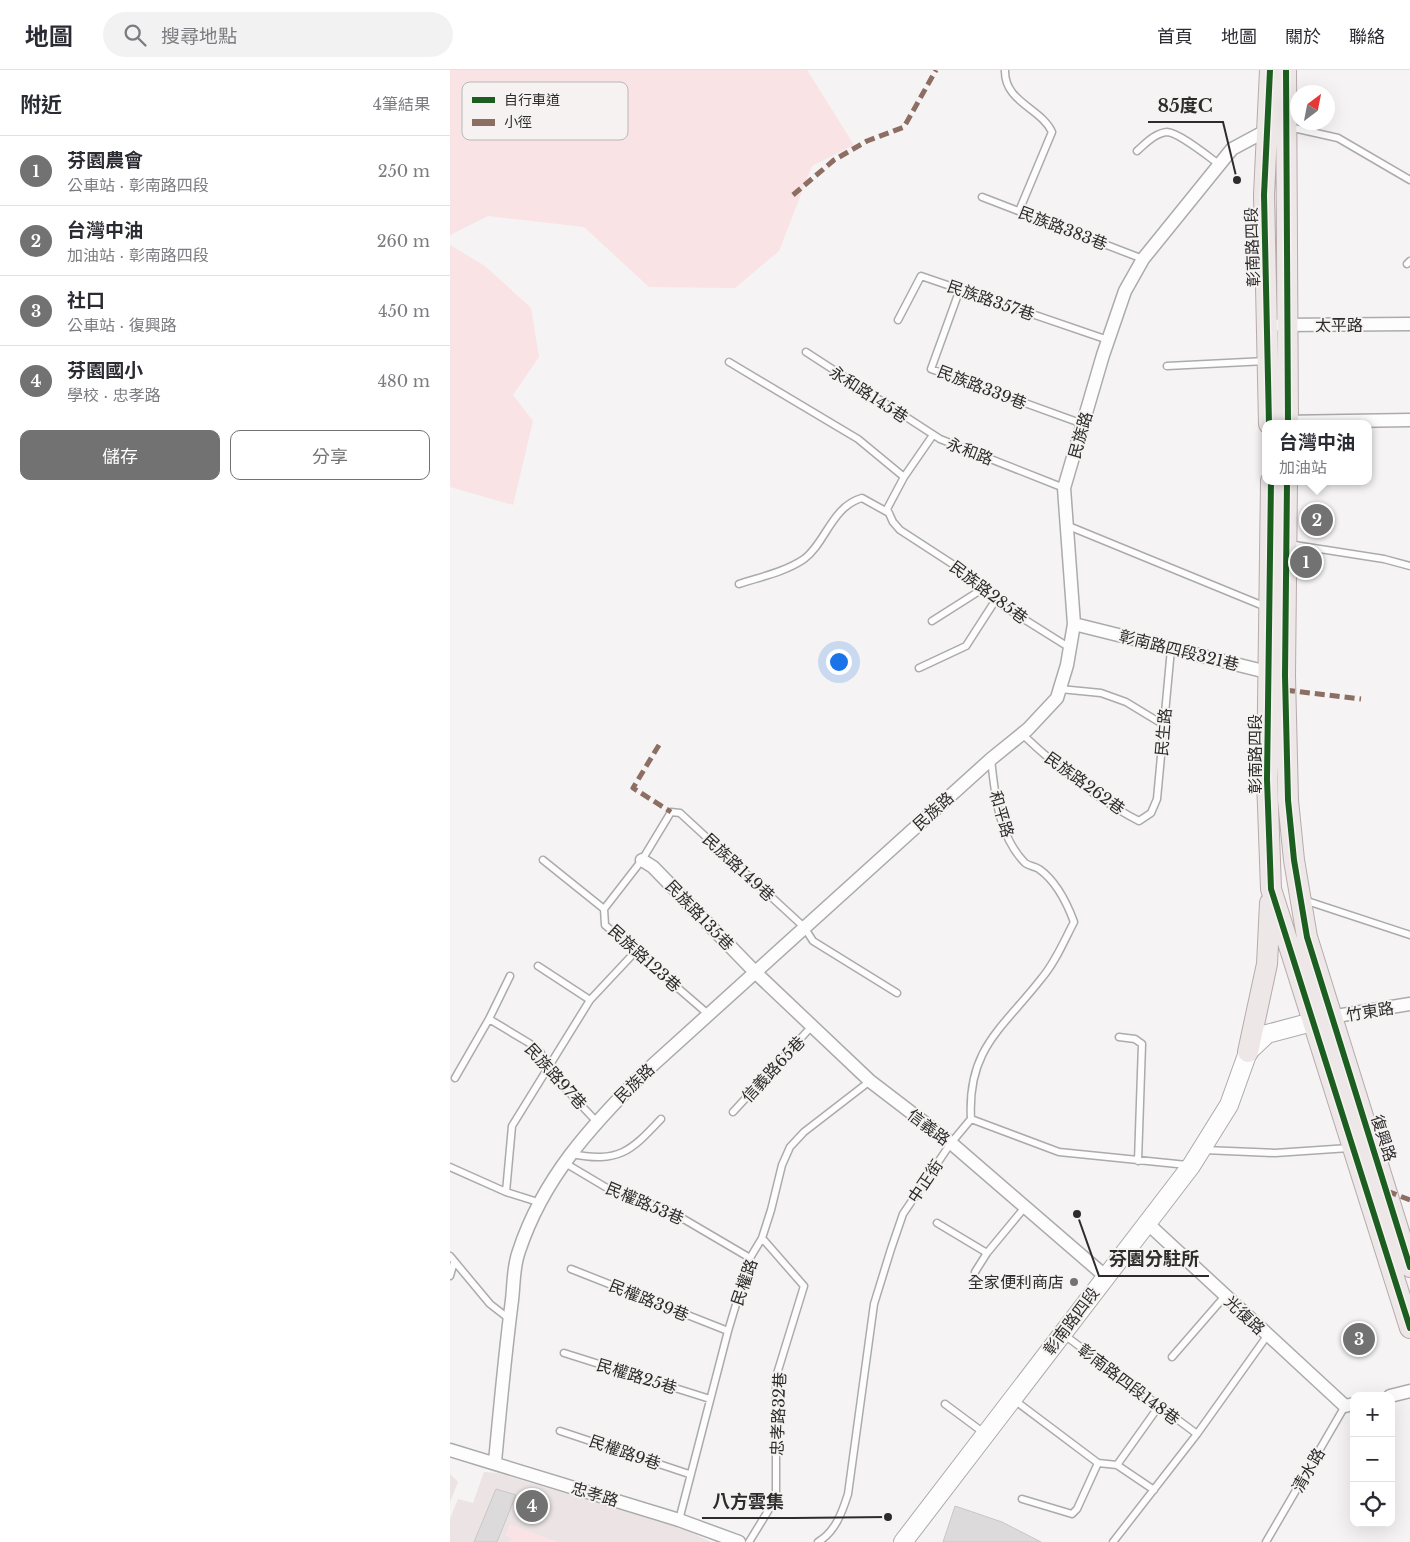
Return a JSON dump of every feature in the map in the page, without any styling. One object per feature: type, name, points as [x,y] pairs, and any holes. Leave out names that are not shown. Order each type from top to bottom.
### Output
[{"type":"main road","name":"彰南路四段","points":[[1270,70],[1277,127],[1279,420]]},
{"type":"main road","name":"彰南路四段","points":[[1277,127],[1286,70]]},
{"type":"main road","name":"彰南路四段","points":[[1277,326],[1270,361],[1279,420]]},
{"type":"main road","name":"彰南路四段","points":[[1272,485],[1279,544],[1277,675],[1268,779],[1271,889],[1321,1019]]},
{"type":"main road","name":"彰南路四段","points":[[1286,485],[1269,608],[1288,800],[1301,898],[1321,1019]]},
{"type":"main road","points":[[1248,1052],[1267,964],[1271,889]]},
{"type":"main road","name":"復興路","points":[[1321,1019],[1352,1148],[1410,1328]]},
{"type":"main road","name":"復興路","points":[[1321,1019],[1410,1267]]},
{"type":"street","name":"民族路","points":[[495,1462],[508,1318],[518,1252],[554,1178],[596,1120],[644,1072],[756,973],[804,927],[991,759],[1022,734],[1057,698],[1074,624],[1064,488],[1108,340],[1125,291],[1143,259],[1232,149],[1277,127]]},
{"type":"street","name":"太平路","points":[[1277,326],[1410,324]]},
{"type":"street","points":[[1372,421],[1410,420]]},
{"type":"street","name":"彰南路四段321巷","points":[[1074,624],[1277,675]]},
{"type":"street","name":"民族路135巷","points":[[642,860],[653,867],[756,973]]},
{"type":"street","name":"信義路","points":[[756,973],[870,1081],[951,1143],[1105,1276]]},
{"type":"street","name":"竹東路","points":[[1321,1019],[1410,1004]]},
{"type":"street","name":"彰南路四段","points":[[910,1540],[1012,1398],[1191,1166],[1229,1105],[1248,1052],[1267,1034],[1321,1019]]},
{"type":"street","name":"光復路","points":[[1146,1222],[1267,1336],[1350,1405]]},
{"type":"street","points":[[1395,1395],[1410,1391]]},
{"type":"street","name":"忠孝路","points":[[450,1450],[495,1462],[679,1520],[739,1542]]},
{"type":"lane","points":[[1005,70],[1005,79],[1014,94],[1024,106],[1047,121],[1052,132],[1019,211]]},
{"type":"lane","points":[[1277,127],[1338,138],[1410,180]]},
{"type":"lane","points":[[1136,151],[1158,135],[1168,132],[1176,135],[1220,165]]},
{"type":"lane","name":"民族路383巷","points":[[982,197],[1143,259]]},
{"type":"lane","name":"民族路357巷","points":[[898,320],[921,276],[1108,340]]},
{"type":"lane","name":"民族路339巷","points":[[960,290],[931,369],[1083,424]]},
{"type":"lane","name":"永和路145巷","points":[[806,352],[933,435]]},
{"type":"lane","points":[[1167,366],[1270,361]]},
{"type":"lane","points":[[729,362],[858,439],[904,477]]},
{"type":"lane","name":"永和路","points":[[889,513],[887,509],[904,477],[933,435],[1064,488]]},
{"type":"lane","points":[[739,584],[783,570],[805,558],[835,517],[854,500],[862,498],[889,513]]},
{"type":"lane","name":"民族路285巷","points":[[889,513],[900,530],[980,582],[995,600],[1070,648]]},
{"type":"lane","points":[[1066,525],[1269,608]]},
{"type":"lane","points":[[1279,544],[1384,559],[1410,566]]},
{"type":"lane","points":[[932,621],[984,588]]},
{"type":"lane","points":[[920,668],[966,646],[995,600]]},
{"type":"lane","name":"民生路","points":[[1151,813],[1157,799],[1171,648]]},
{"type":"lane","points":[[1060,689],[1101,693],[1126,702],[1164,725]]},
{"type":"lane","name":"民族路262巷","points":[[1022,734],[1053,763],[1120,811],[1139,821],[1151,813]]},
{"type":"lane","name":"和平路","points":[[972,1119],[970,1094],[974,1071],[998,1029],[1043,978],[1074,922],[1066,900],[1046,876],[1037,868],[1026,864],[1010,844],[1000,820],[991,759]]},
{"type":"lane","name":"民族路149巷","points":[[642,860],[671,812],[680,813],[804,927],[813,941],[896,993]]},
{"type":"lane","name":"民族路123巷","points":[[543,860],[604,909],[606,925],[708,1014]]},
{"type":"lane","points":[[604,909],[642,860]]},
{"type":"lane","points":[[1301,898],[1410,935]]},
{"type":"lane","points":[[506,1192],[512,1126],[590,1000],[636,951]]},
{"type":"lane","points":[[538,966],[590,1000]]},
{"type":"lane","points":[[455,1078],[489,1019],[510,976]]},
{"type":"lane","name":"民族路97巷","points":[[489,1019],[529,1043],[541,1053],[548,1069],[596,1120]]},
{"type":"lane","name":"信義路65巷","points":[[733,1112],[812,1026]]},
{"type":"lane","points":[[1119,1037],[1135,1039],[1142,1044],[1138,1161]]},
{"type":"lane","name":"民權路","points":[[679,1520],[689,1474],[728,1331],[750,1258],[762,1238],[782,1165],[790,1148],[804,1132],[870,1081]]},
{"type":"lane","points":[[568,1159],[628,1152],[661,1119]]},
{"type":"lane","points":[[972,1119],[1060,1152],[1191,1166]]},
{"type":"lane","name":"中正街","points":[[818,1542],[827,1536],[838,1520],[848,1494],[874,1304],[903,1214],[951,1143],[972,1119]]},
{"type":"lane","points":[[1200,1150],[1275,1153],[1352,1148]]},
{"type":"lane","name":"民權路53巷","points":[[568,1159],[607,1188],[670,1211],[750,1258]]},
{"type":"lane","points":[[450,1167],[506,1192],[541,1203]]},
{"type":"lane","points":[[975,1272],[987,1252],[1025,1207]]},
{"type":"lane","points":[[937,1224],[987,1252]]},
{"type":"lane","name":"忠孝路32巷","points":[[749,1542],[776,1498],[776,1376],[804,1286],[762,1238]]},
{"type":"lane","points":[[452,1259],[490,1304],[508,1318]]},
{"type":"lane","points":[[450,1276],[452,1259]]},
{"type":"lane","name":"民權路39巷","points":[[571,1269],[728,1331]]},
{"type":"lane","points":[[1172,1357],[1225,1296]]},
{"type":"lane","name":"彰南路四段148巷","points":[[1062,1334],[1197,1434]]},
{"type":"lane","points":[[1113,1542],[1197,1434],[1267,1336]]},
{"type":"lane","name":"民權路25巷","points":[[564,1353],[710,1399]]},
{"type":"lane","points":[[1012,1398],[1098,1463],[1117,1465],[1154,1490]]},
{"type":"lane","points":[[945,1404],[985,1434]]},
{"type":"lane","name":"清水路","points":[[1266,1542],[1350,1405]]},
{"type":"lane","points":[[1117,1465],[1159,1406]]},
{"type":"lane","name":"民權路9巷","points":[[560,1430],[689,1474]]},
{"type":"lane","points":[[1022,1499],[1072,1514],[1077,1509],[1098,1463]]},
{"type":"shaded area","points":[[450,70],[807,70],[854,145],[812,166],[779,251],[735,288],[649,287],[584,227],[488,216],[450,235]]},
{"type":"shaded area","points":[[450,245],[485,266],[531,308],[539,357],[513,395],[533,421],[513,505],[450,487]]},
{"type":"shaded area","points":[[484,1472],[497,1473],[684,1529],[711,1542],[450,1542],[450,1519],[458,1499],[473,1503]]},
{"type":"shaded area","points":[[450,1474],[458,1482],[450,1502]]},
{"type":"shaded area","points":[[510,1524],[558,1542],[509,1542],[512,1539],[505,1535]]},
{"type":"building","points":[[496,1489],[516,1495],[497,1542],[474,1542]]},
{"type":"building","points":[[955,1506],[1002,1522],[1041,1542],[943,1542]]},
{"type":"marked path","points":[[793,195],[834,160],[867,141],[904,127],[936,70]]},
{"type":"marked path","points":[[1285,690],[1361,699]]},
{"type":"marked path","points":[[659,745],[633,788],[671,812]]},
{"type":"marked path","points":[[1387,1191],[1410,1200]]},
{"type":"cycle path","points":[[1269,420],[1264,195],[1270,70]]},
{"type":"cycle path","points":[[1286,70],[1288,420]]},
{"type":"cycle path","points":[[1271,485],[1267,779],[1271,889],[1410,1328]]},
{"type":"cycle path","points":[[1287,485],[1285,676],[1288,800],[1294,860],[1307,937],[1410,1267]]},
{"type":"place","name":"85度C","points":[[1237,180]]},
{"type":"place","name":"台灣中油","points":[[1317,520]]},
{"type":"place","name":"芬園農會","points":[[1306,562]]},
{"type":"place","name":"芬園分駐所","points":[[1077,1214]]},
{"type":"place","name":"全家便利商店","points":[[1074,1282]]},
{"type":"place","name":"社口","points":[[1359,1339]]},
{"type":"place","name":"芬園國小","points":[[532,1506]]},
{"type":"place","name":"八方雲集","points":[[888,1517]]}]
